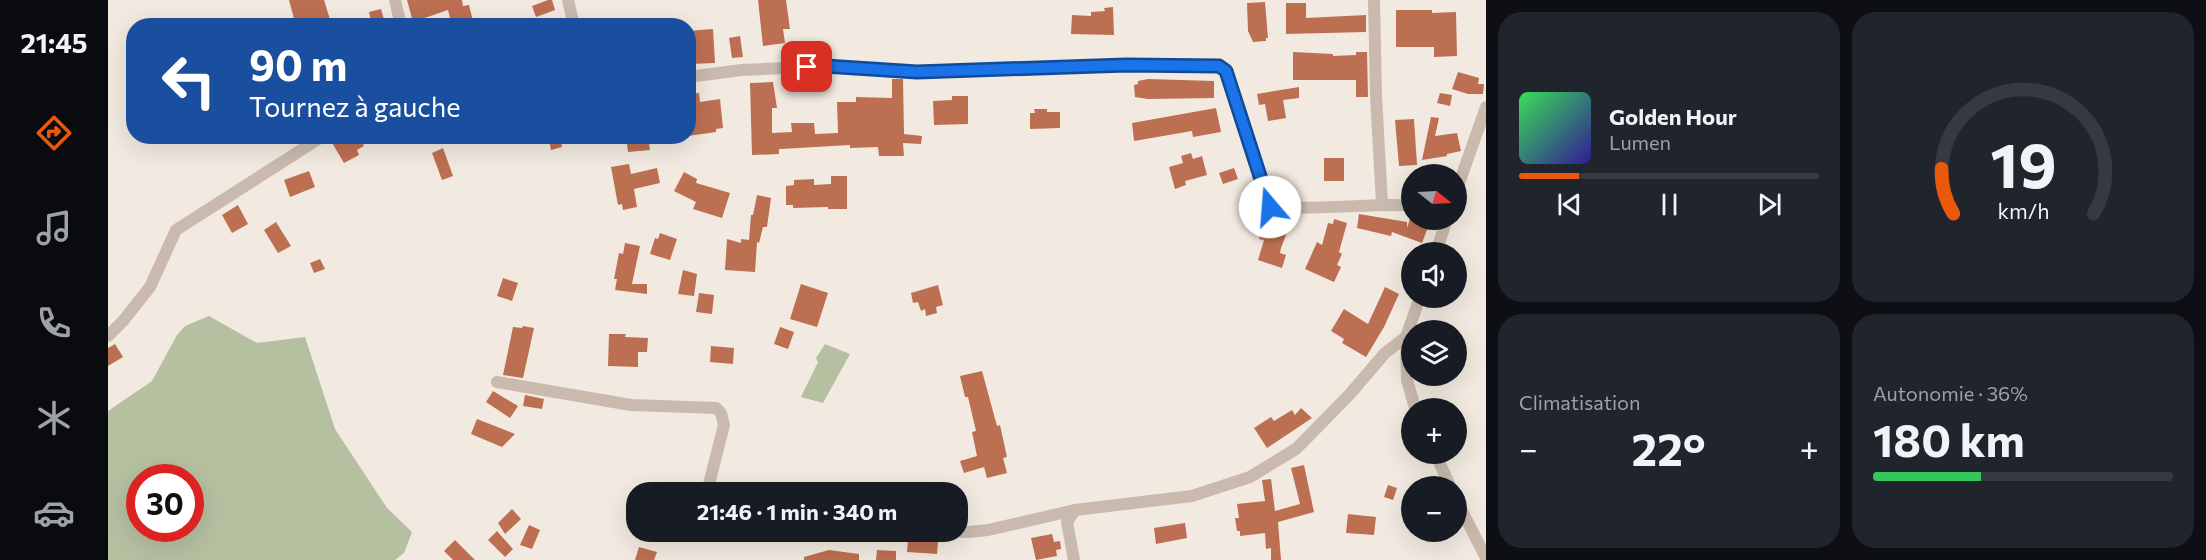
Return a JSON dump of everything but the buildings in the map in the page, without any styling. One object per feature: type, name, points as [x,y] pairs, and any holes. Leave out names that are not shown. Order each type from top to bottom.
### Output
[{"type":"street","points":[[395,0],[399,18]]},
{"type":"street","points":[[568,0],[572,18]]},
{"type":"street","points":[[1374,0],[1382,204]]},
{"type":"street","points":[[696,76],[742,70],[825,66],[917,72],[1126,65],[1219,66],[1226,71],[1270,207],[1300,209],[1401,205]]},
{"type":"street","points":[[1466,164],[1486,107]]},
{"type":"street","points":[[108,336],[150,287],[176,230],[310,144]]},
{"type":"street","points":[[968,532],[988,530],[1075,510],[1192,496],[1250,477],[1296,449],[1350,394],[1385,353],[1401,341]]},
{"type":"street","points":[[497,382],[631,405],[716,408],[721,413],[724,425],[710,482]]},
{"type":"street","points":[[1074,560],[1067,522],[1075,510]]},
{"type":"street","points":[[1467,521],[1486,558]]},
{"type":"green space","points":[[209,316],[257,343],[305,337],[335,429],[387,508],[412,532],[404,553],[395,560],[108,560],[108,411],[152,381],[177,335],[185,326]]},
{"type":"green space","points":[[825,344],[850,354],[823,403],[801,397],[818,362],[816,358]]},
{"type":"route","points":[[807,67],[825,66],[917,72],[1126,65],[1219,66],[1226,71],[1270,207]]}]
